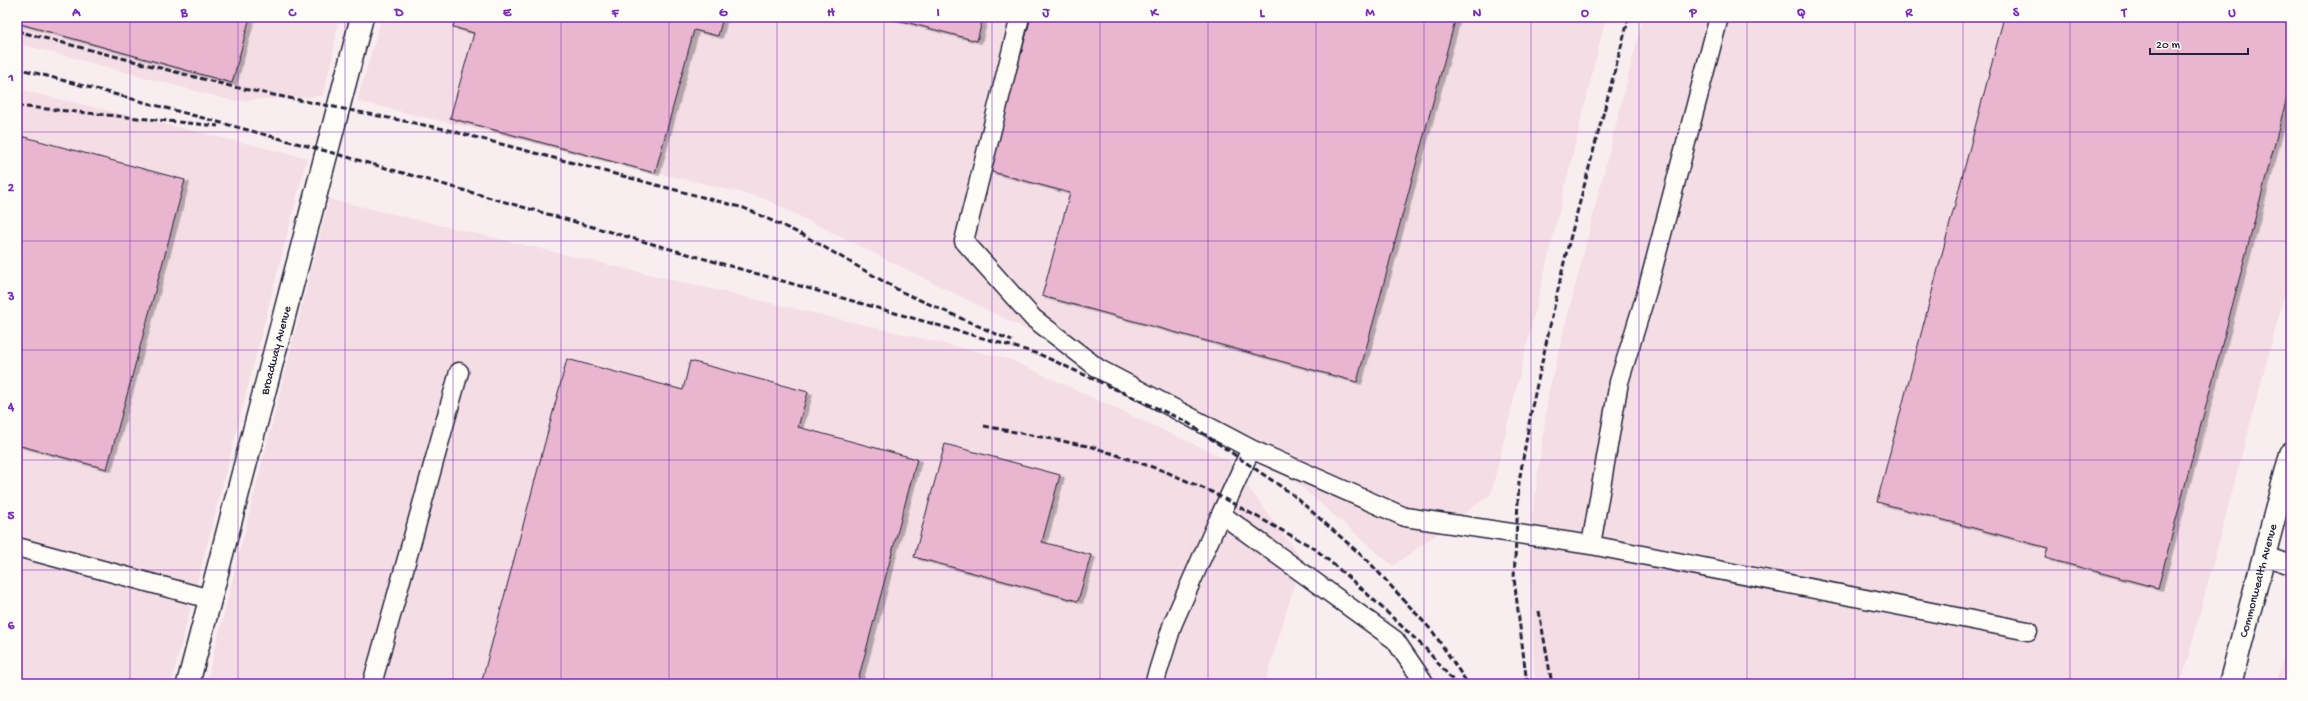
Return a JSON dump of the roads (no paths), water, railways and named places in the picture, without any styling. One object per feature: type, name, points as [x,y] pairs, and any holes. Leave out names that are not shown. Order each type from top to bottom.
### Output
[{"type":"street","name":"Broadway Avenue","points":[[188,684],[362,17]]},
{"type":"street","name":"Commonwealth Avenue","points":[[2230,684],[2291,454]]},
{"type":"lane","points":[[1020,17],[964,241],[1034,318],[1099,369],[1250,449],[1405,517],[1591,545],[2028,631]]},
{"type":"lane","points":[[1591,545],[1619,382],[1647,290],[1719,17]]},
{"type":"lane","points":[[372,684],[459,372]]},
{"type":"lane","points":[[1154,684],[1173,623],[1250,449]]},
{"type":"lane","points":[[1221,514],[1395,640],[1425,684]]},
{"type":"lane","points":[[17,548],[210,598]]},
{"type":"lane","points":[[2265,556],[2291,565]]},
{"type":"railway","points":[[1527,684],[1514,578],[1519,482],[1532,407],[1565,258],[1629,17]]},
{"type":"railway","points":[[17,31],[234,87],[444,129],[744,208],[805,236],[902,292],[1012,341]]},
{"type":"railway","points":[[17,68],[326,151],[1039,354],[1185,421],[1292,494],[1369,562],[1433,632],[1468,684]]},
{"type":"railway","points":[[17,106],[218,126]]},
{"type":"railway","points":[[984,426],[1093,447],[1164,471],[1212,492],[1314,548],[1362,589],[1425,648],[1456,684]]},
{"type":"railway","points":[[1539,611],[1552,684]]}]
